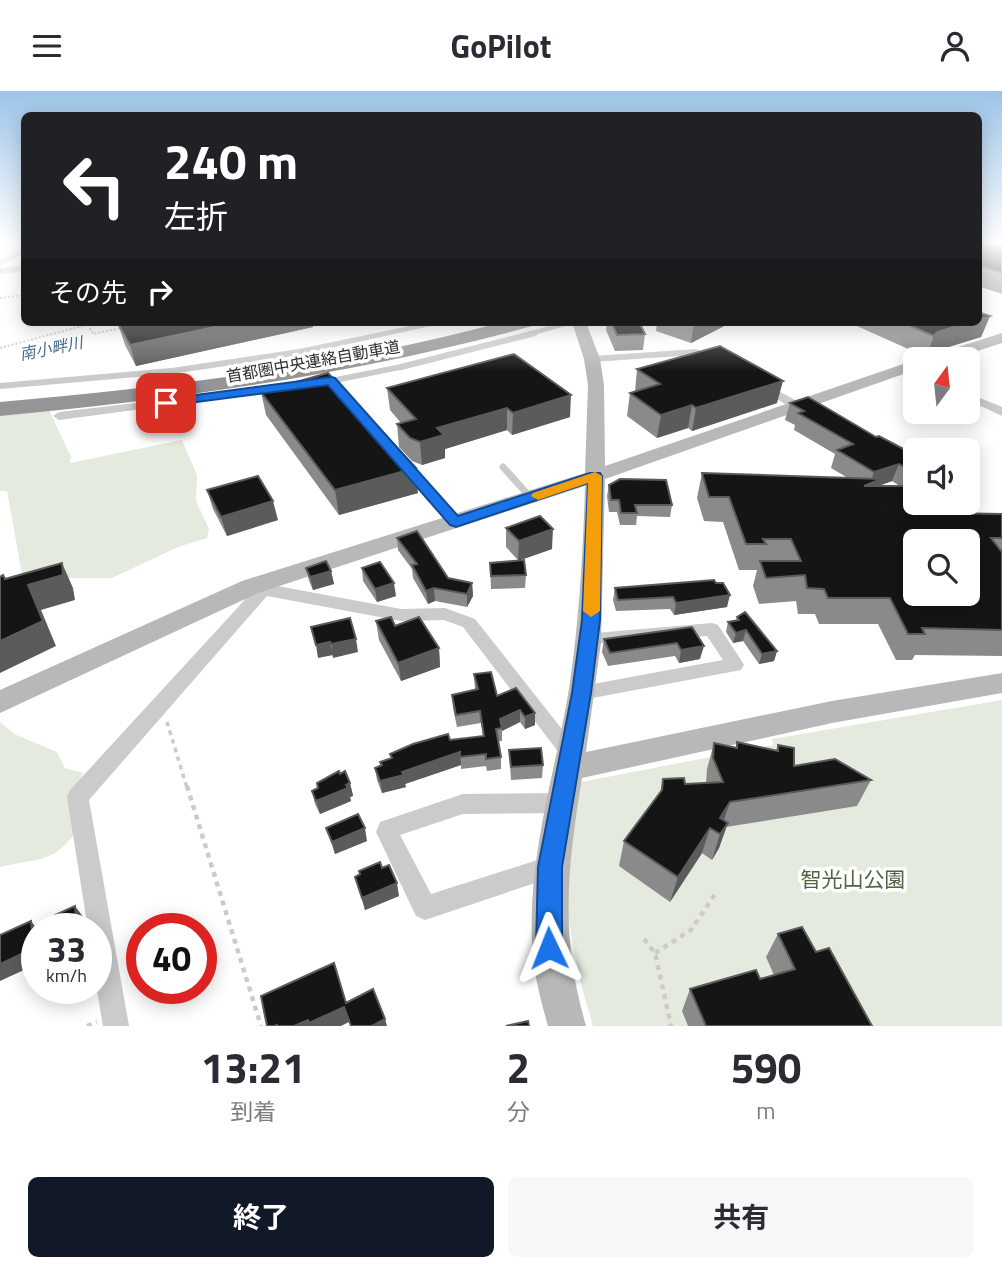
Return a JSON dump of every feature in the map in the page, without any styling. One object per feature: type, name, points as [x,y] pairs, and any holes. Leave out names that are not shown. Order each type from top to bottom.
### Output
[{"type":"highway","name":"首都圏中央連絡自動車道","points":[[0,402],[181,383],[309,364],[411,344],[484,326]]},
{"type":"highway","name":"首都圏中央連絡自動車道","points":[[0,409],[168,391],[311,370],[429,347],[510,326]]},
{"type":"street","points":[[0,386],[170,374],[299,352],[425,326]]},
{"type":"street","points":[[567,1026],[555,986],[549,948],[550,867],[582,693],[595,558],[597,409],[592,359],[580,326]]},
{"type":"street","points":[[978,347],[999,341]]},
{"type":"street","points":[[592,359],[696,352],[704,353],[728,367]]},
{"type":"street","points":[[59,416],[166,400],[335,386],[401,367]]},
{"type":"street","points":[[0,702],[257,588],[903,371]]},
{"type":"street","points":[[751,380],[799,407]]},
{"type":"street","points":[[980,400],[998,407]]},
{"type":"street","points":[[393,451],[456,522]]},
{"type":"street","points":[[116,1026],[78,797],[161,705],[257,588]]},
{"type":"street","points":[[257,588],[401,615],[445,614],[469,623],[569,760]]},
{"type":"street","points":[[582,693],[734,666],[712,629],[589,638]]},
{"type":"street","points":[[569,760],[1002,683]]},
{"type":"street","points":[[550,867],[425,908],[387,832],[388,829],[463,804],[561,803]]},
{"type":"lane","points":[[401,367],[444,358],[557,326]]},
{"type":"lane","points":[[503,467],[531,498]]},
{"type":"path","points":[[0,298],[21,295]]},
{"type":"path","points":[[0,348],[31,343],[55,332],[92,326]]},
{"type":"path","points":[[90,328],[93,334],[130,327]]},
{"type":"path","points":[[161,705],[261,1026]]},
{"type":"path","points":[[655,953],[691,930],[715,894]]},
{"type":"path","points":[[644,939],[655,953],[671,1026]]},
{"type":"green space","points":[[49,410],[71,457],[70,463],[182,440],[197,475],[196,501],[209,529],[207,538],[178,547],[112,578],[70,578],[24,585],[7,491],[0,491],[0,416]]},
{"type":"green space","name":"智光山公園","points":[[1002,700],[1002,1026],[593,1026],[579,977],[564,892],[581,782],[773,745],[772,739]]},
{"type":"green space","points":[[0,722],[14,734],[57,752],[65,768],[83,773],[72,798],[76,832],[67,843],[42,859],[0,867]]},
{"type":"building","points":[[119,326],[219,326],[130,345]]},
{"type":"building","points":[[613,326],[641,326],[645,334],[617,335]]},
{"type":"building","points":[[910,326],[957,326],[937,332],[934,336]]},
{"type":"building","points":[[720,346],[783,381],[696,408],[692,405],[661,415],[630,393],[660,384],[637,369]]},
{"type":"building","points":[[514,354],[571,395],[513,413],[507,408],[437,428],[444,435],[420,442],[410,438],[397,424],[416,419],[387,388]]},
{"type":"building","points":[[328,373],[416,468],[335,490],[261,392]]},
{"type":"building","points":[[808,397],[876,437],[879,436],[903,449],[903,466],[899,464],[874,472],[837,450],[853,444],[798,413],[804,411],[790,403]]},
{"type":"building","points":[[702,473],[881,479],[864,486],[903,486],[903,515],[1002,514],[1002,538],[991,538],[1002,552],[1002,630],[922,628],[925,634],[908,634],[890,598],[828,598],[824,589],[807,588],[805,575],[766,578],[760,561],[801,561],[791,539],[763,539],[766,544],[746,544],[729,497],[709,497]]},
{"type":"building","points":[[258,476],[273,501],[221,517],[207,490]]},
{"type":"building","points":[[620,479],[666,480],[672,505],[635,505],[637,513],[621,513],[619,500],[611,500],[609,485]]},
{"type":"building","points":[[540,516],[553,529],[519,541],[506,528]]},
{"type":"building","points":[[417,531],[448,578],[472,583],[467,594],[434,588],[426,591],[412,565],[417,564],[397,538]]},
{"type":"building","points":[[524,560],[526,575],[491,576],[490,563]]},
{"type":"building","points":[[326,561],[331,571],[310,577],[306,568]]},
{"type":"building","points":[[380,562],[394,583],[375,589],[362,568]]},
{"type":"building","points":[[62,563],[63,575],[28,585],[43,621],[0,641],[0,577],[3,575],[5,579]]},
{"type":"building","points":[[714,580],[716,583],[723,583],[730,595],[676,603],[673,597],[618,600],[615,588]]},
{"type":"building","points":[[745,612],[777,651],[762,654],[746,630],[736,633],[728,622],[739,620],[737,617]]},
{"type":"building","points":[[391,617],[395,626],[419,617],[439,648],[398,663],[376,621]]},
{"type":"building","points":[[350,618],[356,639],[316,645],[311,627]]},
{"type":"building","points":[[692,627],[704,646],[681,650],[677,643],[610,653],[604,639]]},
{"type":"building","points":[[491,672],[497,696],[516,688],[535,713],[525,717],[520,710],[500,719],[502,728],[496,729],[501,757],[486,759],[486,754],[460,757],[460,752],[402,772],[404,775],[380,781],[375,768],[382,765],[380,762],[392,758],[390,754],[413,744],[448,734],[450,740],[484,736],[480,711],[456,715],[452,695],[478,689],[474,674]]},
{"type":"building","points":[[737,742],[778,751],[778,745],[794,748],[794,766],[835,759],[871,780],[730,802],[720,818],[728,823],[720,834],[710,828],[678,877],[624,841],[662,790],[663,779],[684,778],[685,784],[723,782],[713,758],[714,743],[737,748]]},
{"type":"building","points":[[541,748],[543,765],[511,767],[509,750]]},
{"type":"building","points":[[339,771],[340,774],[345,771],[350,783],[346,785],[348,788],[316,801],[312,791],[318,788],[317,783]]},
{"type":"building","points":[[358,814],[365,828],[332,842],[326,828]]},
{"type":"building","points":[[380,862],[382,868],[389,865],[397,883],[362,898],[355,877],[360,874],[359,871]]},
{"type":"building","points":[[75,906],[76,913],[59,913]]},
{"type":"building","points":[[21,926],[21,954],[0,964],[0,935]]},
{"type":"building","points":[[802,927],[816,952],[829,948],[872,1026],[706,1026],[690,989],[756,970],[760,979],[795,969],[778,934]]},
{"type":"building","points":[[334,963],[346,1003],[373,989],[385,1019],[372,1026],[351,1026],[344,1007],[309,1023],[308,1020],[294,1026],[267,1026],[261,996]]},
{"type":"building","points":[[528,1021],[529,1026],[506,1026]]},
{"type":"tunnel","points":[[167,397],[169,378]]},
{"type":"slow traffic","points":[[538,496],[595,476],[595,558],[591,611]]},
{"type":"route","points":[[166,403],[331,381],[456,522],[595,476],[595,558],[591,620],[582,693],[550,867],[549,948]]},
{"type":"water label","name":"南小畔川","points":[[51,348]]}]
